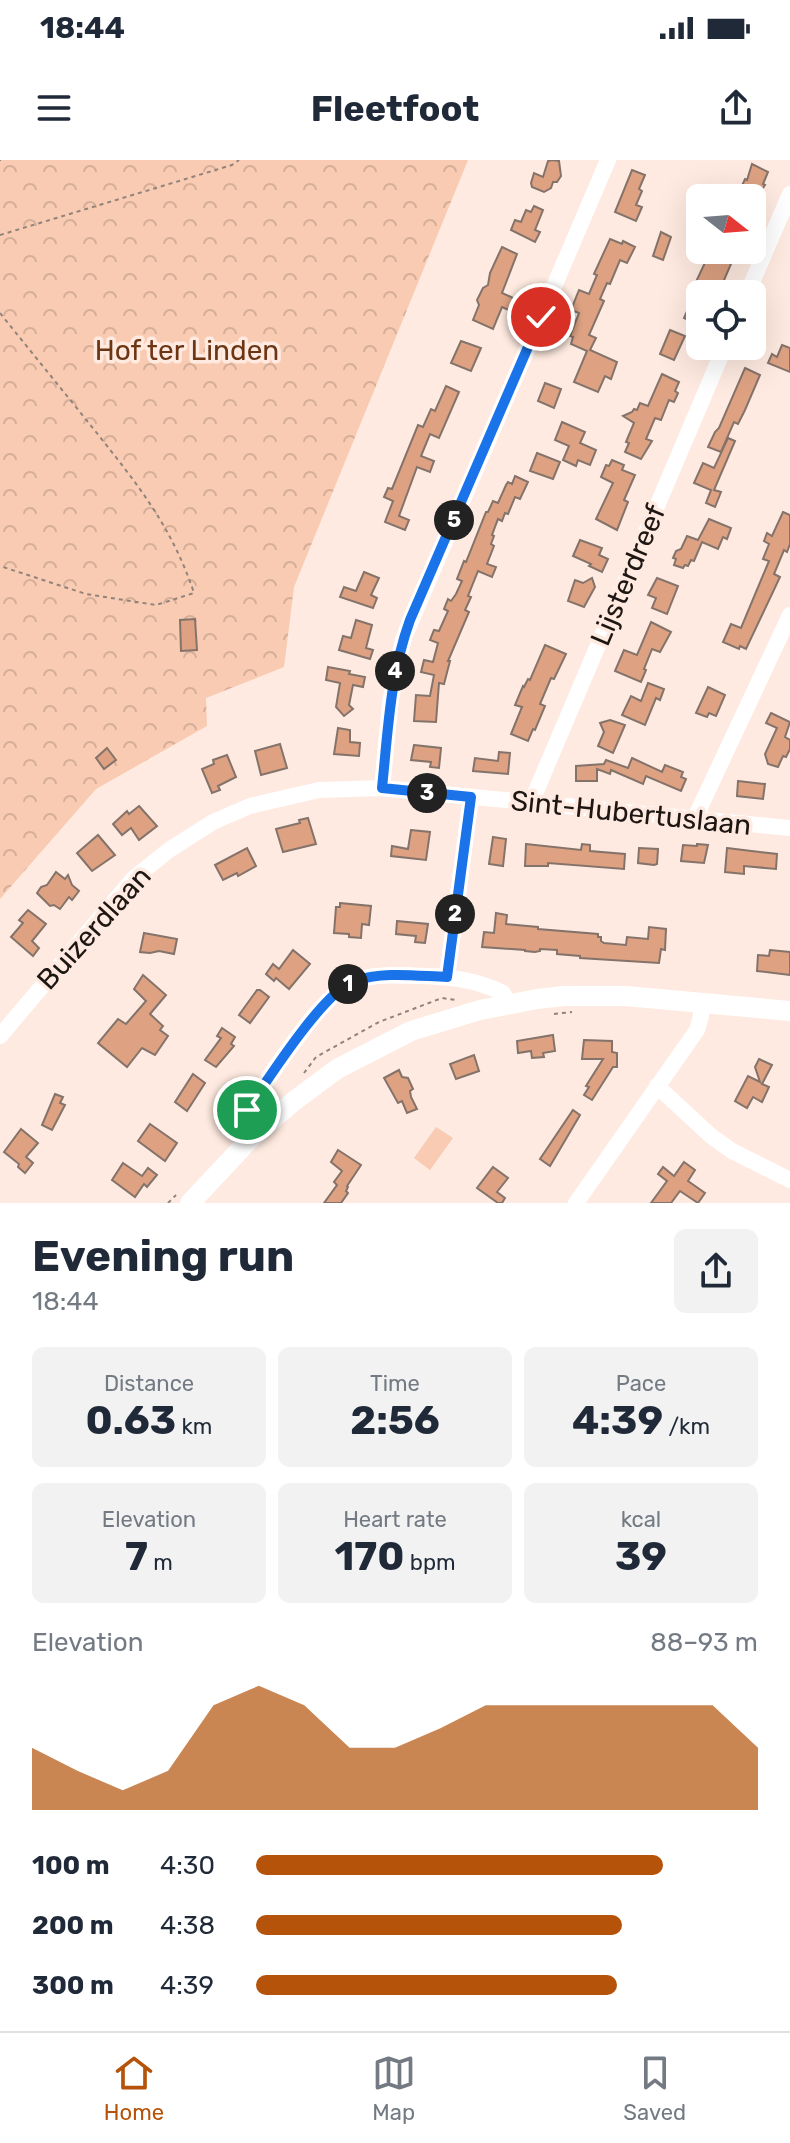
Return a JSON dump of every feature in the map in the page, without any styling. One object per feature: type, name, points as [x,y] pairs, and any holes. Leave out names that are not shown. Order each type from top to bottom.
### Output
[{"type":"main road","points":[[190,1203],[252,1137],[294,1101],[337,1069],[411,1031],[508,1003],[564,996],[594,995],[790,1011]]},
{"type":"street","points":[[382,788],[391,692],[406,630],[608,160]]},
{"type":"street","points":[[753,280],[790,194]]},
{"type":"street","name":"Lijsterdreef","points":[[531,803],[719,360]]},
{"type":"street","points":[[695,818],[790,615]]},
{"type":"street","name":"Sint-Hubertuslaan","points":[[382,788],[790,828]]},
{"type":"street","name":"Buizerdlaan","points":[[0,1036],[133,879],[169,850],[213,822],[250,806],[319,790],[382,788]]},
{"type":"street","name":"Sint-Hubertuslaan","points":[[447,977],[471,797]]},
{"type":"street","points":[[252,1137],[243,1124],[243,1118],[324,1003],[350,982],[394,976],[447,977],[481,983],[503,993],[508,1003]]},
{"type":"street","points":[[576,1203],[697,1030],[701,1003]]},
{"type":"street","points":[[657,1086],[711,1136],[732,1151],[790,1180]]},
{"type":"path","points":[[0,235],[232,165],[239,160]]},
{"type":"path","points":[[0,313],[161,519],[184,563],[194,593],[156,605],[86,594],[0,566]]},
{"type":"green space","name":"Hof ter Linden","points":[[0,160],[468,160],[294,587],[284,667],[206,698],[207,726],[96,789],[0,899]]},
{"type":"green space","points":[[436,1127],[453,1138],[430,1170],[414,1158]]},
{"type":"building","points":[[548,161],[559,161],[561,176],[557,182],[553,182],[551,188],[544,192],[532,187],[534,173],[543,177]]},
{"type":"building","points":[[752,164],[768,172],[763,184],[743,184]]},
{"type":"building","points":[[632,170],[645,175],[636,205],[642,207],[636,221],[615,212]]},
{"type":"building","points":[[534,206],[543,210],[535,230],[540,232],[535,242],[511,230],[515,220],[521,222],[526,210],[531,212]]},
{"type":"building","points":[[661,232],[671,237],[663,260],[653,256]]},
{"type":"building","points":[[610,239],[635,247],[627,263],[620,260],[610,284],[607,283],[600,299],[604,301],[589,335],[596,338],[590,350],[617,362],[611,379],[605,376],[598,392],[574,382],[587,351],[571,344],[573,337],[570,336],[579,313],[571,310],[579,290],[589,294],[597,275],[594,274]]},
{"type":"building","points":[[502,247],[517,254],[502,293],[520,301],[515,313],[502,307],[493,329],[473,320],[479,305],[477,300],[488,285]]},
{"type":"building","points":[[704,264],[731,264],[724,280],[697,280]]},
{"type":"building","points":[[670,330],[685,336],[674,360],[660,354]]},
{"type":"building","points":[[461,341],[481,348],[471,371],[451,363]]},
{"type":"building","points":[[782,345],[790,348],[790,372],[768,363],[772,354],[777,357]]},
{"type":"building","points":[[745,368],[760,375],[738,424],[734,422],[721,452],[708,447]]},
{"type":"building","points":[[662,374],[679,382],[675,391],[678,393],[674,402],[669,400],[661,420],[655,418],[646,439],[652,441],[641,459],[625,452],[634,423],[623,416],[637,410],[640,403],[648,406]]},
{"type":"building","points":[[545,383],[561,389],[554,408],[538,401]]},
{"type":"building","points":[[446,386],[459,392],[439,438],[430,434],[421,456],[434,461],[430,472],[417,467],[399,516],[409,520],[405,530],[385,522],[393,501],[384,497],[388,488],[392,489],[418,425],[423,427],[431,409],[435,411]]},
{"type":"building","points":[[562,422],[585,432],[580,443],[596,450],[590,465],[578,460],[576,466],[563,460],[569,446],[555,440]]},
{"type":"building","points":[[728,438],[735,441],[714,490],[721,492],[715,507],[706,503],[711,490],[694,483],[703,463],[714,468]]},
{"type":"building","points":[[537,453],[560,462],[553,479],[530,471]]},
{"type":"building","points":[[612,460],[624,465],[622,470],[635,475],[624,500],[628,502],[617,530],[596,519],[613,483],[601,477]]},
{"type":"building","points":[[515,476],[528,482],[520,499],[515,497],[508,514],[505,513],[502,521],[498,519],[492,535],[491,544],[494,546],[487,564],[496,567],[492,577],[478,571],[468,596],[471,597],[465,610],[469,612],[448,661],[444,684],[439,683],[436,722],[414,721],[416,695],[430,696],[434,675],[421,672],[424,660],[433,662],[438,643],[430,640],[434,630],[439,631],[448,611],[444,609],[448,599],[451,601],[462,581],[457,579],[486,512],[493,501],[498,503],[506,485],[508,482],[512,484]]},
{"type":"building","points":[[783,512],[790,515],[790,544],[787,552],[784,550],[774,574],[780,577],[746,649],[740,646],[739,649],[723,642],[731,624],[741,628],[769,561],[763,559],[769,544],[764,541],[767,533],[772,536]]},
{"type":"building","points":[[709,519],[731,528],[727,539],[723,537],[718,549],[702,542],[694,561],[691,560],[688,566],[674,565],[676,551],[681,549],[687,536],[698,540]]},
{"type":"building","points":[[580,540],[602,548],[599,555],[608,559],[602,572],[573,556]]},
{"type":"building","points":[[364,572],[379,578],[371,595],[377,598],[373,608],[340,597],[344,587],[356,591]]},
{"type":"building","points":[[592,578],[595,587],[584,607],[568,601],[575,580],[583,583]]},
{"type":"building","points":[[657,578],[678,586],[667,614],[652,608],[656,598],[648,595]]},
{"type":"building","points":[[195,619],[197,650],[181,651],[180,620]]},
{"type":"building","points":[[356,620],[372,625],[366,648],[373,650],[370,659],[339,650],[343,636],[351,638]]},
{"type":"building","points":[[651,622],[671,632],[660,652],[652,649],[641,682],[615,671],[624,650],[637,655]]},
{"type":"building","points":[[545,645],[566,654],[554,679],[551,678],[540,704],[545,706],[528,741],[511,734],[522,707],[515,705]]},
{"type":"building","points":[[328,667],[365,677],[363,687],[353,685],[349,705],[353,709],[344,716],[336,707],[340,683],[326,680]]},
{"type":"building","points":[[648,683],[664,689],[660,700],[656,698],[645,725],[622,715],[631,696],[641,701]]},
{"type":"building","points":[[708,687],[725,695],[716,716],[696,713]]},
{"type":"building","points":[[771,713],[790,722],[785,737],[790,740],[790,749],[778,767],[768,764],[765,754],[777,728],[766,723]]},
{"type":"building","points":[[610,720],[625,725],[613,753],[598,746],[604,732],[600,723]]},
{"type":"building","points":[[338,728],[350,730],[350,742],[360,743],[359,756],[334,754]]},
{"type":"building","points":[[280,744],[287,768],[261,775],[255,751]]},
{"type":"building","points":[[414,745],[441,748],[439,768],[430,767],[431,762],[411,760]]},
{"type":"building","points":[[107,748],[116,760],[104,769],[96,758]]},
{"type":"building","points":[[499,752],[510,753],[508,774],[473,771],[475,758],[498,761]]},
{"type":"building","points":[[227,755],[236,777],[218,786],[220,790],[212,793],[202,769],[214,764],[213,760]]},
{"type":"building","points":[[632,758],[662,772],[665,765],[683,772],[681,777],[686,779],[681,791],[646,776],[643,784],[611,770],[610,774],[597,769],[597,781],[576,781],[576,766],[604,764],[606,760],[628,768]]},
{"type":"building","points":[[738,781],[765,784],[763,799],[737,796]]},
{"type":"building","points":[[139,806],[157,826],[139,840],[131,828],[122,835],[113,824],[127,811],[129,814]]},
{"type":"building","points":[[308,818],[316,844],[283,852],[276,829]]},
{"type":"building","points":[[411,830],[430,832],[426,860],[391,856],[392,846],[408,849]]},
{"type":"building","points":[[98,835],[115,855],[92,871],[77,853]]},
{"type":"building","points":[[493,837],[506,839],[503,866],[489,864]]},
{"type":"building","points":[[526,844],[581,850],[582,844],[590,845],[590,851],[625,854],[624,869],[548,863],[548,866],[525,866]]},
{"type":"building","points":[[683,845],[708,845],[704,863],[681,861]]},
{"type":"building","points":[[247,848],[256,866],[223,880],[215,865]]},
{"type":"building","points":[[639,848],[658,849],[657,864],[638,863]]},
{"type":"building","points":[[727,848],[777,854],[776,869],[744,866],[744,874],[725,872]]},
{"type":"building","points":[[56,872],[65,879],[68,875],[79,891],[72,900],[69,897],[60,909],[50,906],[37,893]]},
{"type":"building","points":[[340,903],[371,906],[369,925],[362,924],[361,938],[334,933],[336,907],[340,907]]},
{"type":"building","points":[[28,910],[46,924],[32,941],[39,948],[33,956],[11,937],[23,923],[19,920]]},
{"type":"building","points":[[496,913],[507,915],[506,924],[598,934],[604,943],[626,945],[627,937],[648,939],[649,927],[666,929],[665,950],[661,949],[659,963],[580,958],[557,954],[557,950],[540,949],[535,952],[482,947],[484,932],[494,933]]},
{"type":"building","points":[[397,921],[428,924],[425,943],[415,942],[416,936],[396,934]]},
{"type":"building","points":[[144,933],[177,939],[174,954],[140,952]]},
{"type":"building","points":[[293,950],[310,964],[289,989],[266,974],[273,964],[279,969]]},
{"type":"building","points":[[770,950],[790,952],[790,975],[757,971],[758,955],[769,956]]},
{"type":"building","points":[[143,975],[166,995],[150,1014],[163,1026],[160,1030],[168,1036],[155,1055],[142,1048],[127,1067],[98,1043],[118,1019],[126,1024],[146,1001],[134,989]]},
{"type":"building","points":[[257,990],[269,997],[250,1023],[239,1015]]},
{"type":"building","points":[[222,1028],[235,1037],[231,1044],[234,1046],[216,1067],[205,1060],[221,1038],[217,1036]]},
{"type":"building","points":[[553,1035],[555,1051],[543,1053],[544,1057],[532,1058],[531,1051],[518,1053],[517,1041]]},
{"type":"building","points":[[584,1040],[612,1041],[612,1052],[617,1053],[617,1067],[613,1067],[592,1100],[584,1095],[589,1087],[586,1086],[603,1059],[582,1059]]},
{"type":"building","points":[[474,1055],[479,1071],[456,1079],[450,1064]]},
{"type":"building","points":[[759,1059],[772,1065],[762,1084],[769,1087],[762,1102],[753,1097],[747,1108],[735,1101],[748,1076],[760,1082],[755,1067]]},
{"type":"building","points":[[399,1070],[402,1077],[408,1078],[413,1089],[410,1091],[411,1097],[417,1109],[407,1113],[402,1101],[398,1103],[384,1078]]},
{"type":"building","points":[[193,1074],[205,1083],[187,1111],[175,1102]]},
{"type":"building","points":[[55,1094],[63,1097],[60,1103],[65,1105],[52,1130],[42,1125]]},
{"type":"building","points":[[573,1110],[580,1115],[550,1166],[540,1159]]},
{"type":"building","points":[[150,1124],[177,1143],[165,1161],[138,1141]]},
{"type":"building","points":[[21,1129],[38,1143],[26,1157],[33,1163],[25,1173],[4,1152]]},
{"type":"building","points":[[338,1150],[361,1165],[347,1186],[348,1193],[341,1203],[324,1203],[337,1185],[334,1182],[342,1171],[331,1162]]},
{"type":"building","points":[[684,1162],[695,1170],[688,1181],[705,1193],[698,1203],[680,1191],[671,1203],[651,1203],[667,1181],[658,1174],[663,1167],[674,1176]]},
{"type":"building","points":[[123,1163],[142,1176],[148,1168],[157,1175],[147,1187],[144,1184],[135,1197],[112,1180]]},
{"type":"building","points":[[493,1167],[508,1178],[497,1192],[505,1198],[502,1203],[477,1188]]},
{"type":"route","points":[[247,1110],[324,1003],[350,982],[394,976],[447,977],[471,797],[382,788],[390,702],[397,660],[410,620],[541,317]]}]
